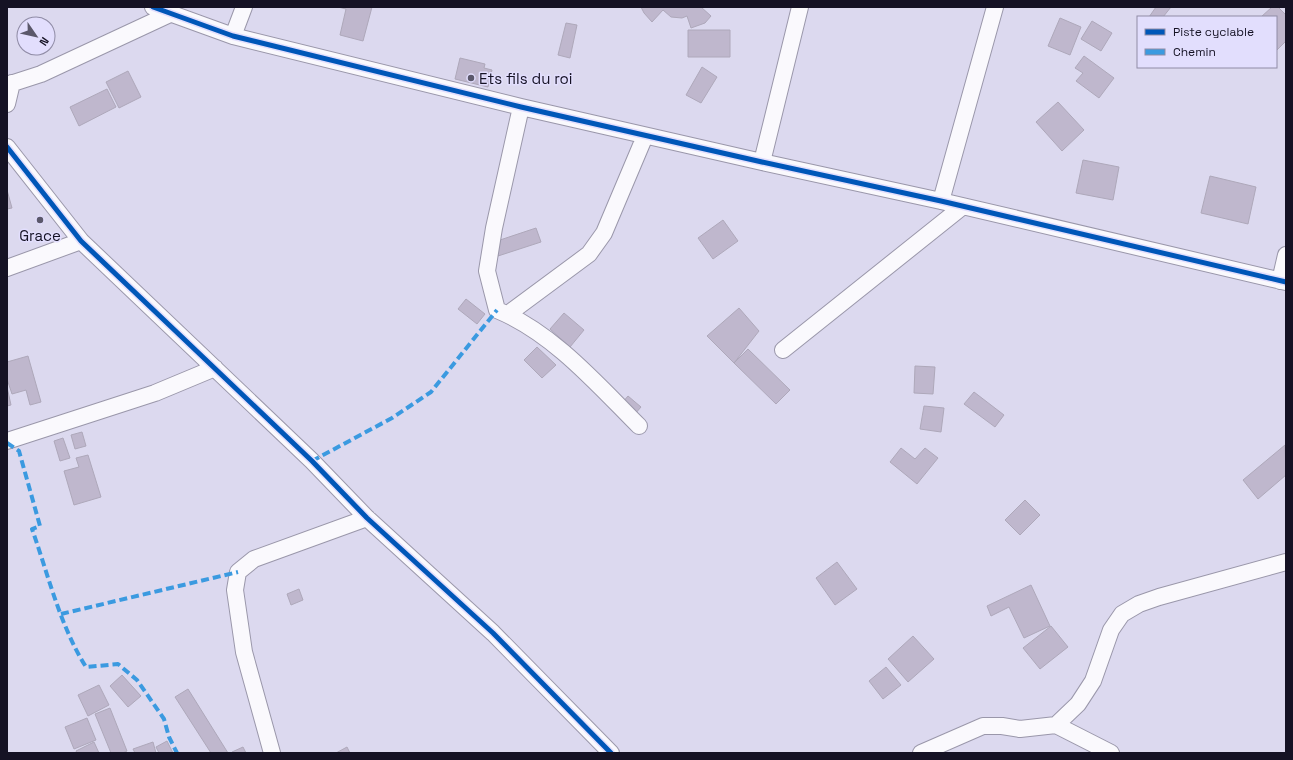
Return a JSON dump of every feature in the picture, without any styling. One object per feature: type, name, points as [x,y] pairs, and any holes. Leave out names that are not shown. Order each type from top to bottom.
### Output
[{"type":"street","points":[[154,7],[232,36],[521,107],[644,136],[941,201],[1283,281],[1286,255]]},
{"type":"street","points":[[232,36],[244,7]]},
{"type":"street","points":[[762,162],[800,7]]},
{"type":"street","points":[[941,201],[995,7]]},
{"type":"street","points":[[7,104],[9,84],[41,74],[172,13]]},
{"type":"street","points":[[521,107],[494,228],[488,271],[497,310],[508,314],[541,334],[583,370],[639,426]]},
{"type":"street","points":[[508,314],[589,254],[604,233],[644,136]]},
{"type":"street","points":[[7,147],[81,241],[312,461],[367,518],[493,633],[611,753]]},
{"type":"street","points":[[783,350],[962,207]]},
{"type":"street","points":[[7,268],[81,241]]},
{"type":"street","points":[[7,441],[155,393],[215,368]]},
{"type":"street","points":[[272,753],[244,652],[235,590],[238,572],[254,559],[367,518]]},
{"type":"street","points":[[1056,725],[1078,704],[1093,680],[1111,630],[1122,614],[1139,604],[1159,597],[1286,562]]},
{"type":"street","points":[[922,753],[983,726],[1002,726],[1020,729],[1056,725],[1111,753]]},
{"type":"building","points":[[338,7],[372,7],[363,41],[340,35],[346,9]]},
{"type":"building","points":[[641,7],[701,7],[711,16],[705,23],[691,28],[687,16],[682,18],[671,17],[663,10],[652,22]]},
{"type":"building","points":[[1156,7],[1171,7],[1164,16],[1150,16]]},
{"type":"building","points":[[1272,7],[1278,7],[1286,15],[1286,41],[1277,50],[1277,16],[1262,16]]},
{"type":"building","points":[[1060,18],[1081,27],[1070,55],[1048,46]]},
{"type":"building","points":[[1092,21],[1112,33],[1101,51],[1081,39]]},
{"type":"building","points":[[566,23],[577,25],[570,58],[558,55]]},
{"type":"building","points":[[688,30],[730,30],[730,57],[688,57]]},
{"type":"building","points":[[1084,56],[1114,78],[1099,98],[1076,81],[1083,73],[1075,68]]},
{"type":"building","points":[[460,58],[485,64],[484,68],[492,70],[488,87],[455,79]]},
{"type":"building","points":[[702,67],[717,77],[701,103],[686,95]]},
{"type":"building","points":[[128,71],[141,97],[119,108],[106,82]]},
{"type":"building","points":[[107,89],[116,107],[79,126],[70,107]]},
{"type":"building","points":[[1058,102],[1084,130],[1062,151],[1036,122]]},
{"type":"building","points":[[1083,160],[1119,167],[1113,200],[1076,193]]},
{"type":"building","points":[[1210,176],[1256,187],[1248,224],[1201,213]]},
{"type":"building","points":[[7,190],[12,208],[7,209]]},
{"type":"building","points":[[723,220],[738,241],[713,259],[698,238]]},
{"type":"building","points":[[536,228],[541,242],[498,256],[494,242]]},
{"type":"building","points":[[466,299],[485,314],[477,324],[458,309]]},
{"type":"building","points":[[739,308],[759,331],[734,363],[707,336]]},
{"type":"building","points":[[564,313],[584,330],[570,347],[550,329]]},
{"type":"building","points":[[537,347],[556,365],[542,378],[524,360]]},
{"type":"building","points":[[748,349],[790,390],[776,404],[734,363]]},
{"type":"building","points":[[28,356],[41,402],[30,405],[26,390],[12,394],[7,379],[7,362]]},
{"type":"building","points":[[915,366],[935,367],[933,394],[914,393]]},
{"type":"building","points":[[7,387],[11,405],[7,406]]},
{"type":"building","points":[[974,392],[1004,415],[995,427],[964,404]]},
{"type":"building","points":[[628,396],[641,407],[635,414],[622,403]]},
{"type":"building","points":[[924,406],[944,408],[941,432],[920,429]]},
{"type":"building","points":[[82,432],[86,446],[75,449],[71,435]]},
{"type":"building","points":[[63,438],[70,458],[60,461],[54,441]]},
{"type":"building","points":[[1285,445],[1286,475],[1258,499],[1243,480]]},
{"type":"building","points":[[901,448],[915,459],[925,448],[938,458],[917,484],[890,462]]},
{"type":"building","points":[[88,455],[101,497],[74,505],[64,471],[79,467],[76,458]]},
{"type":"building","points":[[1025,500],[1040,515],[1020,535],[1005,520]]},
{"type":"building","points":[[837,562],[857,589],[835,605],[816,578]]},
{"type":"building","points":[[1031,585],[1050,626],[1024,638],[1009,607],[991,616],[987,606]]},
{"type":"building","points":[[299,589],[303,600],[291,605],[287,594]]},
{"type":"building","points":[[1051,626],[1068,647],[1040,669],[1023,648]]},
{"type":"building","points":[[913,636],[934,659],[908,682],[888,659]]},
{"type":"building","points":[[886,667],[901,685],[883,699],[869,681]]},
{"type":"building","points":[[122,675],[141,696],[128,707],[110,686]]},
{"type":"building","points":[[99,685],[109,705],[88,716],[78,695]]},
{"type":"building","points":[[188,689],[228,753],[211,753],[175,697]]},
{"type":"building","points":[[110,708],[127,751],[123,753],[111,753],[95,714]]},
{"type":"building","points":[[87,718],[96,740],[74,749],[65,727]]},
{"type":"building","points":[[167,741],[173,753],[159,753],[156,747]]},
{"type":"building","points":[[94,742],[99,753],[77,753],[76,751]]},
{"type":"building","points":[[153,742],[156,753],[135,753],[133,749]]},
{"type":"building","points":[[243,747],[246,753],[232,752]]},
{"type":"building","points":[[347,747],[350,753],[336,753]]},
{"type":"marked path","points":[[312,461],[392,418],[431,392],[497,310]]},
{"type":"marked path","points":[[7,443],[19,451],[40,526],[32,529],[55,600],[77,651],[86,667],[118,664],[137,680],[164,719],[169,737],[177,753]]},
{"type":"marked path","points":[[61,614],[238,572]]},
{"type":"cycle path","points":[[153,7],[233,36],[521,107],[941,201],[1286,282]]},
{"type":"cycle path","points":[[7,147],[81,241],[312,461],[367,518],[493,633],[611,753]]},
{"type":"place","name":"Ets fils du roi","points":[[471,78]]},
{"type":"place","name":"Grace","points":[[40,220]]}]
